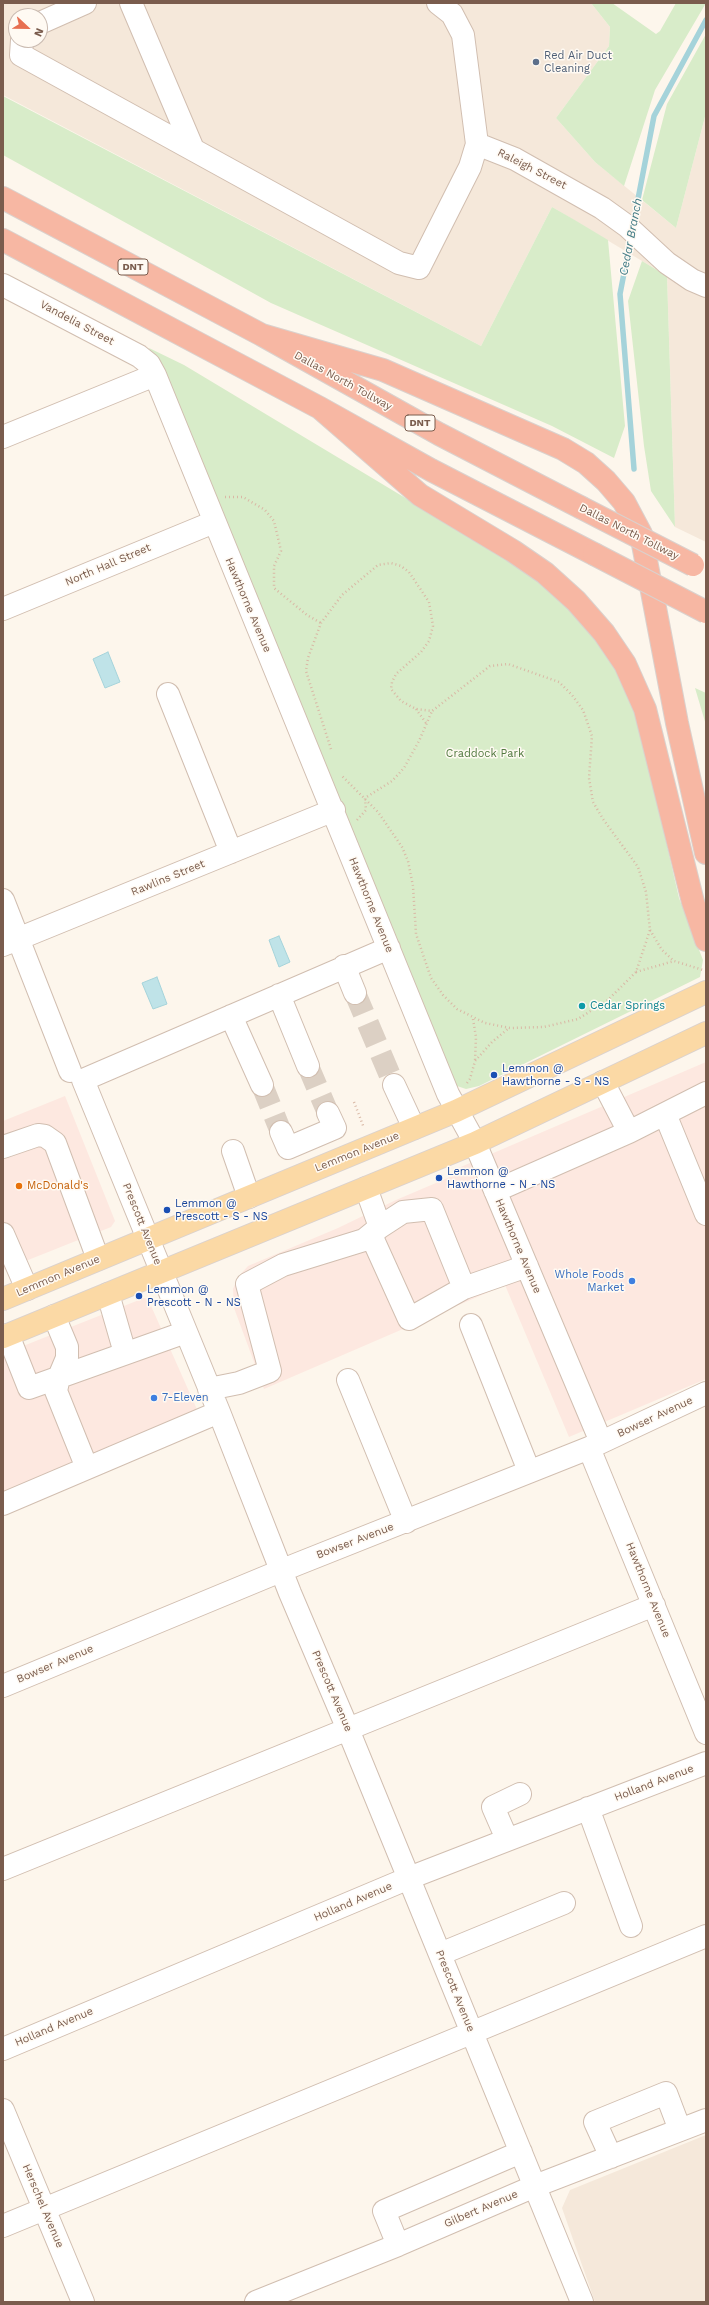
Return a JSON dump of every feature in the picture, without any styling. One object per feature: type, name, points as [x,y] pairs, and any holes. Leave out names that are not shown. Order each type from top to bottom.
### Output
[{"type":"highway","name":"Dallas North Tollway","points":[[3,198],[262,335],[439,434],[700,569]]},
{"type":"highway","points":[[3,240],[320,408],[431,470],[706,612]]},
{"type":"highway","points":[[262,335],[383,370],[563,449],[586,463],[624,502],[641,534],[677,723],[706,854]]},
{"type":"highway","points":[[320,408],[420,495],[513,551],[545,573],[576,601],[604,633],[625,664],[645,708],[693,902],[706,940]]},
{"type":"main road","name":"Lemmon Avenue","points":[[3,1299],[456,1111],[706,992]]},
{"type":"main road","points":[[5,1336],[475,1143],[706,1033]]},
{"type":"street","points":[[48,20],[85,3]]},
{"type":"street","points":[[131,3],[193,149]]},
{"type":"street","points":[[21,48],[21,55],[399,263],[419,268],[470,167],[477,144],[463,35],[452,14],[438,3]]},
{"type":"street","name":"Raleigh Street","points":[[477,144],[515,159],[580,195],[627,226],[667,263],[692,280],[706,286]]},
{"type":"street","name":"Vandelia Street","points":[[3,285],[139,356],[152,370]]},
{"type":"street","points":[[3,437],[152,370]]},
{"type":"street","name":"Hawthorne Avenue","points":[[152,370],[334,810],[456,1111],[475,1143],[527,1266],[654,1605],[706,1734]]},
{"type":"street","name":"North Hall Street","points":[[3,609],[214,522]]},
{"type":"street","points":[[168,694],[231,852]]},
{"type":"street","name":"Rawlins Street","points":[[11,942],[334,810]]},
{"type":"street","name":"Prescott Avenue","points":[[3,900],[11,942],[77,1075],[148,1239],[219,1412],[281,1571],[347,1727],[582,2302]]},
{"type":"street","points":[[77,1075],[231,1016],[344,966],[389,948]]},
{"type":"street","points":[[344,966],[355,993]]},
{"type":"street","points":[[279,995],[308,1066]]},
{"type":"street","points":[[231,1016],[262,1085]]},
{"type":"street","points":[[603,1082],[629,1132]]},
{"type":"street","points":[[394,1085],[414,1128]]},
{"type":"street","points":[[495,1191],[629,1132],[706,1093]]},
{"type":"street","points":[[281,1132],[288,1148],[334,1128],[328,1113]]},
{"type":"street","points":[[665,1114],[706,1214]]},
{"type":"street","points":[[3,1147],[38,1135],[45,1136],[55,1143],[98,1259]]},
{"type":"street","points":[[232,1151],[249,1197]]},
{"type":"street","points":[[366,1188],[376,1231],[409,1319],[464,1288],[527,1266]]},
{"type":"street","points":[[209,1389],[239,1383],[270,1371],[247,1284],[283,1265],[364,1240],[403,1212],[432,1209],[464,1288]]},
{"type":"street","points":[[3,1234],[27,1289]]},
{"type":"street","points":[[108,1294],[125,1353]]},
{"type":"street","points":[[54,1316],[66,1347],[67,1358],[59,1377],[56,1390],[87,1468]]},
{"type":"street","points":[[471,1325],[529,1471]]},
{"type":"street","points":[[5,1336],[29,1388],[186,1332]]},
{"type":"street","points":[[348,1380],[406,1522]]},
{"type":"street","name":"Bowser Avenue","points":[[3,1686],[281,1571],[595,1445],[706,1394]]},
{"type":"street","points":[[3,1504],[219,1412]]},
{"type":"street","points":[[3,1868],[347,1727],[654,1605]]},
{"type":"street","name":"Holland Avenue","points":[[3,2049],[409,1878],[706,1763]]},
{"type":"street","points":[[507,1839],[493,1807],[520,1794]]},
{"type":"street","points":[[588,1808],[631,1926]]},
{"type":"street","points":[[440,1954],[564,1903]]},
{"type":"street","points":[[3,2226],[473,2034],[706,1936]]},
{"type":"street","points":[[610,2157],[595,2122],[666,2093],[680,2130]]},
{"type":"street","name":"Herschel Avenue","points":[[3,2110],[83,2302]]},
{"type":"street","name":"Gilbert Avenue","points":[[256,2302],[398,2245],[535,2186],[706,2120]]},
{"type":"street","points":[[398,2245],[384,2211],[521,2152]]},
{"type":"path","points":[[222,498],[243,497],[265,510],[274,521],[281,552],[274,566],[274,588],[307,615],[321,623]]},
{"type":"path","points":[[332,753],[306,671],[308,658],[321,623],[342,595],[378,565],[391,563],[401,566],[409,572],[429,602],[433,626],[429,641],[421,652],[396,674],[392,682],[392,689],[401,701],[416,709],[432,711]]},
{"type":"path","points":[[338,769],[341,775],[365,798],[394,834],[408,860],[413,886],[416,934],[431,978],[442,996],[457,1009],[472,1018],[510,1028],[544,1027],[578,1019],[619,992],[636,972],[650,930],[646,892],[638,868],[603,819],[593,802],[590,778],[592,736],[583,710],[572,695],[558,682],[508,664],[490,666],[432,711],[404,768],[392,781],[365,798]]},
{"type":"path","points":[[416,709],[426,723]]},
{"type":"path","points":[[335,779],[341,775]]},
{"type":"path","points":[[356,820],[366,810],[365,798]]},
{"type":"path","points":[[650,930],[662,950],[674,962],[703,970]]},
{"type":"path","points":[[636,972],[674,962]]},
{"type":"path","points":[[464,1086],[470,1079],[475,1061],[476,1037],[472,1018]]},
{"type":"path","points":[[475,1061],[492,1042],[510,1028]]},
{"type":"path","points":[[354,1102],[365,1128]]},
{"type":"shaded area","points":[[3,3],[591,3],[610,27],[609,46],[556,118],[595,162],[676,228],[706,113],[706,542],[675,527],[667,276],[552,207],[481,346],[3,95]]},
{"type":"shaded area","points":[[706,1062],[706,1379],[569,1437],[505,1285],[264,1389],[234,1308],[233,1289],[238,1277],[248,1266],[338,1228],[396,1200],[457,1174],[456,1169]]},
{"type":"shaded area","points":[[65,1096],[115,1221],[111,1227],[3,1270],[3,1121]]},
{"type":"shaded area","points":[[144,1298],[148,1299],[199,1414],[3,1500],[3,1354]]},
{"type":"shaded area","points":[[706,2135],[706,2302],[595,2302],[562,2208],[570,2190]]},
{"type":"green space","points":[[591,3],[612,3],[656,34],[660,31],[676,3],[706,3],[655,90],[624,186],[595,162],[556,118],[609,46],[610,27]]},
{"type":"green space","points":[[706,34],[706,113],[676,228],[642,200],[667,104]]},
{"type":"green space","points":[[3,96],[481,346],[552,207],[573,219],[608,240],[625,426],[614,458],[552,426],[271,303],[3,155]]},
{"type":"green space","points":[[642,261],[667,276],[675,527],[651,491],[644,446],[628,301]]},
{"type":"green space","name":"Craddock Park","points":[[149,348],[184,365],[502,556],[541,582],[571,608],[601,644],[624,685],[634,711],[642,736],[679,898],[703,960],[700,977],[479,1086],[466,1089],[457,1086]]},
{"type":"green space","points":[[695,688],[706,693],[706,725]]},
{"type":"water","points":[[108,652],[120,682],[105,688],[93,659]]},
{"type":"water","points":[[279,936],[290,962],[279,967],[269,940]]},
{"type":"water","points":[[157,977],[167,1004],[153,1009],[142,983]]},
{"type":"waterway","name":"Cedar Branch","points":[[633,225],[654,116],[706,20]]},
{"type":"waterway","name":"Cedar Branch","points":[[631,237],[620,294],[634,469]]},
{"type":"tunnel","points":[[355,993],[394,1085]]},
{"type":"tunnel","points":[[308,1066],[328,1113]]},
{"type":"tunnel","points":[[262,1085],[281,1132]]},
{"type":"place","name":"Red Air Duct Cleaning","points":[[536,62]]},
{"type":"place","name":"Cedar Springs","points":[[582,1006]]},
{"type":"place","name":"Lemmon @ Hawthorne - S - NS","points":[[494,1075]]},
{"type":"place","name":"Lemmon @ Hawthorne - N - NS","points":[[439,1178]]},
{"type":"place","name":"McDonald's","points":[[19,1186]]},
{"type":"place","name":"Lemmon @ Prescott - S - NS","points":[[167,1210]]},
{"type":"place","name":"Whole Foods Market","points":[[632,1281]]},
{"type":"place","name":"Lemmon @ Prescott - N - NS","points":[[139,1296]]},
{"type":"place","name":"7-Eleven","points":[[154,1398]]}]
